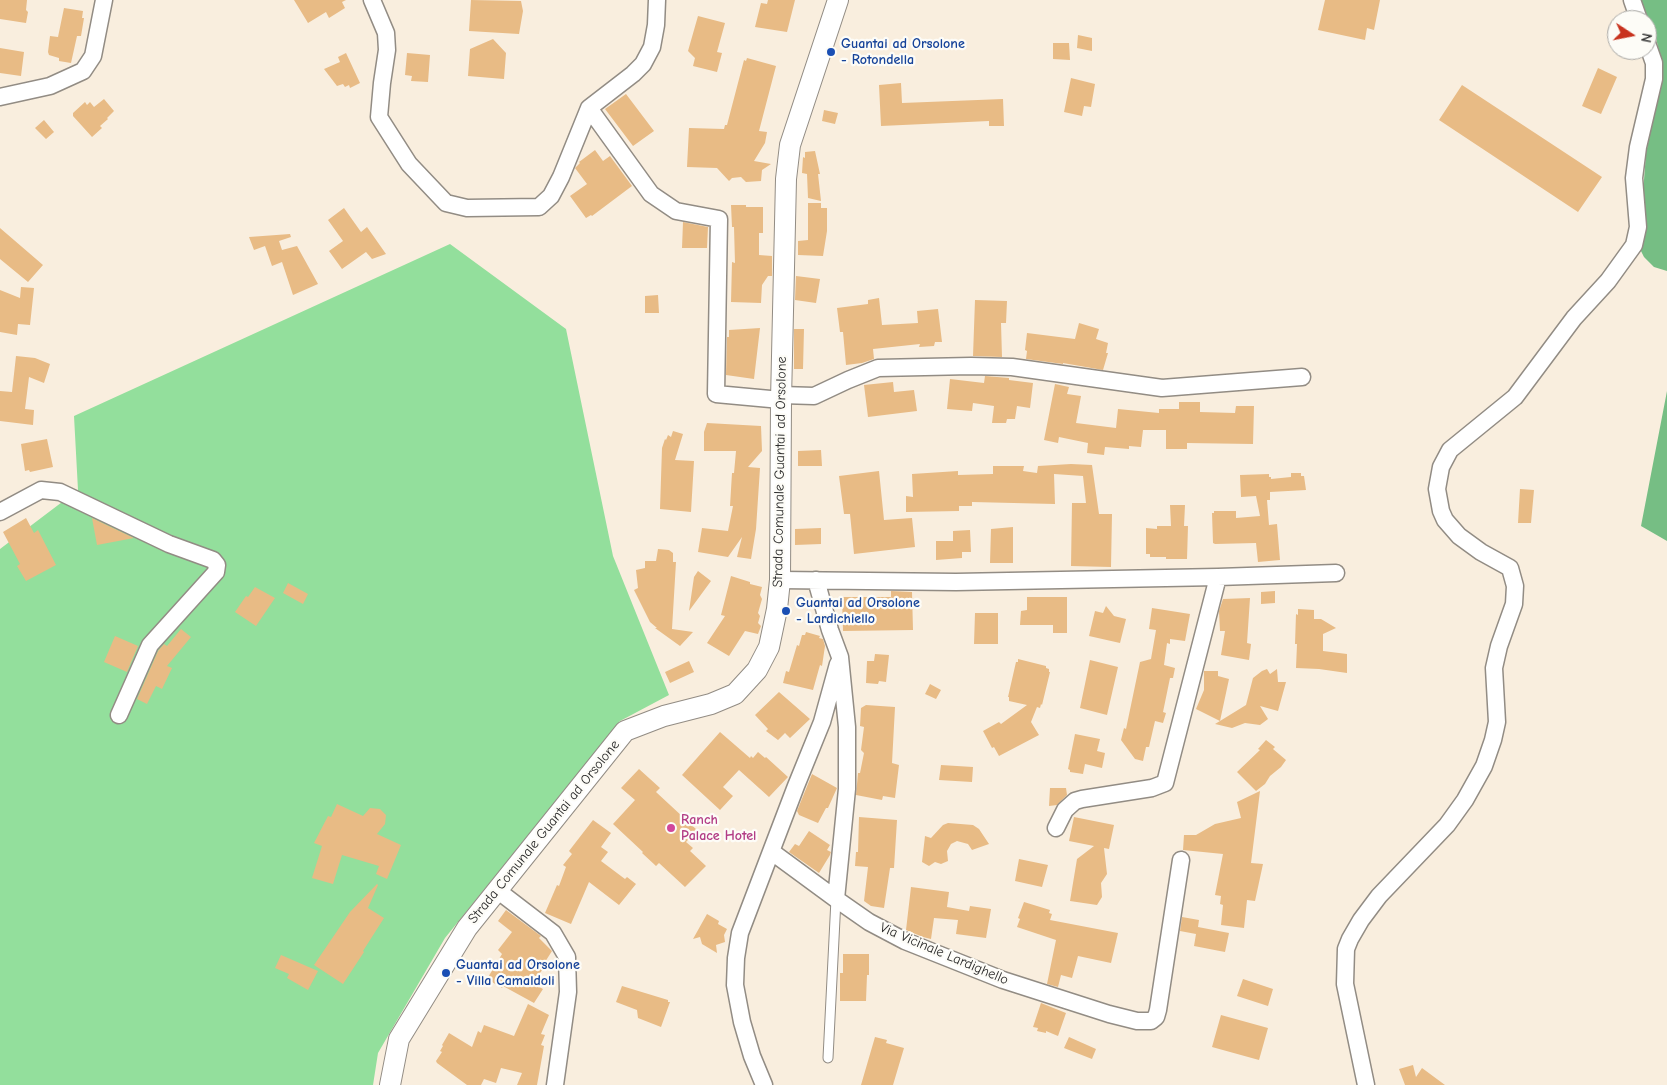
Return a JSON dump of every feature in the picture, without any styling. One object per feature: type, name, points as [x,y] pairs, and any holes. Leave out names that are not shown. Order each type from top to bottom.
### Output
[{"type":"street","points":[[0,97],[50,86],[83,71],[94,56],[104,0]]},
{"type":"street","points":[[372,0],[386,33],[387,50],[382,83],[380,117],[409,164],[446,203],[467,208],[539,207],[551,196],[561,177],[589,108],[643,64],[652,47],[656,25],[657,0]]},
{"type":"street","name":"Strada Comunale Guantai ad Orsolone","points":[[390,1085],[399,1038],[467,928],[625,731],[664,716],[710,704],[735,694],[757,670],[769,647],[777,609],[780,580],[781,397],[786,179],[790,145],[838,0]]},
{"type":"street","points":[[1366,1085],[1345,984],[1344,965],[1346,950],[1361,920],[1379,896],[1451,819],[1465,800],[1484,766],[1497,722],[1494,668],[1498,646],[1514,604],[1516,586],[1510,568],[1481,552],[1459,536],[1440,511],[1438,489],[1441,466],[1450,450],[1514,397],[1574,318],[1608,281],[1634,246],[1638,227],[1634,178],[1638,147],[1654,79],[1653,60]]},
{"type":"street","points":[[589,108],[651,194],[676,211],[719,219],[716,394],[781,397],[814,396],[878,368],[1012,367],[1162,388],[1302,377]]},
{"type":"street","points":[[0,512],[41,490],[60,492],[169,544],[213,560],[217,565],[216,572],[150,645],[119,716]]},
{"type":"street","points":[[780,580],[956,582],[1336,573]]},
{"type":"street","points":[[1056,828],[1066,810],[1076,801],[1152,788],[1165,783],[1218,577]]},
{"type":"street","points":[[816,580],[840,657],[847,727],[847,788],[836,899]]},
{"type":"street","points":[[764,1085],[752,1056],[742,1022],[735,985],[736,958],[740,932],[822,722],[840,657]]},
{"type":"street","points":[[772,852],[836,899]]},
{"type":"street","name":"Via Vicinale Lardighello","points":[[836,899],[869,922],[905,941],[1003,980],[1109,1014],[1138,1021],[1151,1021],[1156,1017],[1158,1010],[1181,860]]},
{"type":"street","points":[[497,890],[553,933],[566,957],[568,992],[555,1085]]},
{"type":"lane","points":[[828,1058],[836,899]]},
{"type":"green space","points":[[1641,0],[1667,0],[1667,271],[1654,267],[1644,257],[1639,247],[1646,153],[1659,93],[1662,64],[1657,42],[1657,10],[1645,10]]},
{"type":"green space","points":[[450,244],[566,329],[613,556],[669,695],[620,721],[445,938],[378,1053],[373,1085],[0,1085],[0,549],[78,490],[74,416]]},
{"type":"green space","points":[[1667,391],[1667,541],[1641,526]]},
{"type":"building","points":[[0,0],[27,0],[26,10],[28,12],[26,23],[0,19]]},
{"type":"building","points":[[294,0],[346,0],[342,2],[345,8],[329,18],[326,12],[308,23]]},
{"type":"building","points":[[471,0],[521,1],[523,11],[519,34],[469,31]]},
{"type":"building","points":[[768,0],[795,0],[787,32],[755,27],[761,3],[767,4]]},
{"type":"building","points":[[1325,0],[1380,0],[1374,30],[1367,28],[1365,40],[1318,30]]},
{"type":"building","points":[[64,8],[83,11],[82,18],[84,18],[81,36],[77,36],[71,63],[59,61],[59,58],[49,55],[48,52],[50,36],[58,37]]},
{"type":"building","points":[[698,16],[725,23],[717,52],[722,53],[717,72],[693,66],[695,58],[688,51]]},
{"type":"building","points":[[1078,35],[1092,38],[1092,51],[1077,48]]},
{"type":"building","points":[[493,39],[506,53],[504,79],[468,76],[470,49]]},
{"type":"building","points":[[1053,43],[1069,43],[1070,60],[1053,59]]},
{"type":"building","points":[[0,48],[24,52],[21,76],[0,73]]},
{"type":"building","points":[[346,53],[360,83],[350,88],[349,85],[345,87],[343,84],[337,86],[324,69],[340,62],[338,57]]},
{"type":"building","points":[[407,53],[430,55],[428,82],[411,81],[412,76],[405,75]]},
{"type":"building","points":[[747,58],[776,66],[759,131],[767,132],[765,143],[754,161],[771,164],[762,170],[761,181],[746,182],[741,177],[732,178],[729,181],[717,168],[687,167],[689,128],[724,129],[725,125],[727,125],[744,60],[746,61]]},
{"type":"building","points":[[1598,68],[1617,77],[1601,114],[1582,106]]},
{"type":"building","points":[[1071,78],[1095,84],[1091,107],[1084,106],[1082,116],[1064,112]]},
{"type":"building","points":[[901,83],[902,103],[1003,99],[1004,126],[989,126],[989,121],[881,126],[879,85]]},
{"type":"building","points":[[1462,85],[1602,177],[1578,212],[1439,120]]},
{"type":"building","points":[[626,94],[654,131],[633,146],[605,109]]},
{"type":"building","points":[[104,99],[114,111],[100,126],[102,128],[92,137],[73,116],[73,113],[85,102],[87,105],[90,102],[94,107]]},
{"type":"building","points":[[824,110],[838,113],[835,124],[822,121]]},
{"type":"building","points":[[44,120],[54,132],[46,139],[35,128]]},
{"type":"building","points":[[595,150],[603,161],[610,156],[632,186],[592,216],[586,218],[570,196],[587,184],[575,168],[579,162]]},
{"type":"building","points":[[815,151],[820,174],[818,174],[821,201],[808,198],[807,174],[802,173],[805,152]]},
{"type":"building","points":[[808,203],[821,203],[821,208],[827,208],[827,231],[823,256],[798,255],[798,241],[808,240]]},
{"type":"building","points":[[731,205],[763,207],[763,233],[759,233],[759,255],[772,256],[772,276],[768,276],[762,285],[761,303],[731,302],[732,262],[735,263]]},
{"type":"building","points":[[344,208],[361,232],[367,227],[386,254],[372,259],[366,252],[342,269],[329,251],[343,241],[328,220]]},
{"type":"building","points":[[683,222],[708,227],[707,248],[682,248]]},
{"type":"building","points":[[0,228],[43,265],[28,282],[0,259]]},
{"type":"building","points":[[290,234],[291,237],[279,241],[282,250],[297,246],[318,284],[293,295],[282,262],[272,266],[265,246],[254,250],[249,237]]},
{"type":"building","points":[[796,276],[820,279],[816,303],[795,300]]},
{"type":"building","points":[[21,287],[34,288],[30,325],[18,324],[17,335],[0,332],[0,290],[20,298]]},
{"type":"building","points":[[658,295],[659,313],[645,313],[645,296]]},
{"type":"building","points":[[879,298],[882,325],[918,323],[917,311],[938,309],[942,342],[935,342],[934,346],[919,347],[920,344],[873,349],[874,359],[846,365],[843,332],[840,332],[837,308],[868,304],[868,300]]},
{"type":"building","points":[[975,300],[1007,301],[1006,323],[1001,323],[1002,357],[973,356]]},
{"type":"building","points":[[1079,323],[1099,329],[1096,339],[1108,343],[1106,353],[1108,353],[1103,370],[1026,359],[1027,333],[1075,339]]},
{"type":"building","points":[[760,328],[754,379],[726,375],[727,337],[729,337],[729,330]]},
{"type":"building","points":[[794,329],[804,329],[803,369],[794,369]]},
{"type":"building","points":[[16,356],[35,358],[50,364],[44,383],[29,377],[25,409],[34,410],[33,425],[0,421],[0,391],[12,392]]},
{"type":"building","points":[[985,376],[1033,383],[1030,408],[1017,406],[1015,419],[1007,419],[1006,423],[992,423],[994,406],[973,403],[972,411],[947,409],[950,379],[984,383]]},
{"type":"building","points":[[893,382],[894,392],[914,390],[917,411],[868,417],[864,385]]},
{"type":"building","points":[[1055,384],[1069,387],[1067,394],[1081,396],[1076,423],[1116,428],[1118,409],[1159,413],[1159,409],[1179,409],[1179,402],[1200,402],[1200,412],[1235,413],[1236,406],[1254,406],[1253,444],[1187,443],[1187,449],[1166,449],[1166,430],[1143,430],[1141,447],[1129,446],[1129,449],[1105,447],[1104,455],[1087,453],[1088,443],[1059,437],[1058,443],[1044,440]]},
{"type":"building","points":[[707,423],[761,426],[762,451],[748,467],[760,468],[756,529],[751,559],[737,557],[742,537],[728,557],[698,552],[702,528],[728,531],[733,506],[730,506],[732,473],[734,473],[736,451],[704,451],[704,432]]},
{"type":"building","points":[[673,431],[683,434],[675,460],[694,461],[691,512],[660,509],[662,448],[665,439],[668,435],[671,437]]},
{"type":"building","points":[[47,439],[53,467],[30,472],[29,470],[25,471],[21,444]]},
{"type":"building","points":[[821,450],[822,466],[798,466],[798,451]]},
{"type":"building","points":[[1092,465],[1099,514],[1112,514],[1111,567],[1071,566],[1072,503],[1086,503],[1083,476],[1054,474],[1055,504],[972,502],[972,506],[959,506],[959,511],[906,512],[906,496],[913,497],[912,474],[958,471],[958,475],[993,474],[993,466],[1024,466],[1023,471],[1037,473],[1038,466]]},
{"type":"building","points":[[879,471],[884,520],[912,518],[915,547],[854,554],[850,514],[844,514],[839,476]]},
{"type":"building","points":[[1291,473],[1301,473],[1301,476],[1304,476],[1306,490],[1270,492],[1270,500],[1267,500],[1269,525],[1277,524],[1280,560],[1258,562],[1256,543],[1213,543],[1212,513],[1214,511],[1236,511],[1236,518],[1260,516],[1256,496],[1241,497],[1240,475],[1269,474],[1271,479],[1291,477]]},
{"type":"building","points":[[1520,489],[1534,490],[1531,523],[1518,523]]},
{"type":"building","points":[[1170,505],[1185,505],[1184,526],[1188,526],[1187,559],[1166,559],[1166,557],[1150,557],[1150,554],[1146,554],[1146,528],[1157,529],[1157,526],[1171,526]]},
{"type":"building","points":[[26,518],[34,533],[38,530],[56,565],[26,581],[17,566],[20,564],[3,532]]},
{"type":"building","points":[[92,518],[134,538],[97,545]]},
{"type":"building","points":[[1013,527],[1013,563],[990,563],[991,529]]},
{"type":"building","points":[[821,528],[821,544],[795,545],[795,529]]},
{"type":"building","points":[[970,530],[971,552],[962,552],[962,558],[936,560],[936,541],[953,541],[953,531]]},
{"type":"building","points":[[658,549],[669,550],[673,553],[673,562],[676,562],[672,629],[693,632],[680,646],[655,628],[657,628],[650,622],[634,590],[638,588],[636,570],[645,568],[645,561],[656,561]]},
{"type":"building","points":[[698,571],[711,581],[689,611],[694,577]]},
{"type":"building","points":[[731,576],[762,587],[760,595],[762,599],[758,613],[760,616],[758,623],[761,626],[758,634],[745,631],[729,656],[707,643],[725,616],[721,615]]},
{"type":"building","points":[[288,583],[308,594],[303,604],[283,593]]},
{"type":"building","points":[[255,587],[275,598],[256,626],[235,612]]},
{"type":"building","points":[[891,591],[912,592],[913,630],[843,631],[842,597],[891,597]]},
{"type":"building","points":[[1275,591],[1275,603],[1261,604],[1261,592]]},
{"type":"building","points":[[1027,597],[1067,597],[1067,633],[1053,633],[1053,625],[1020,625],[1021,611],[1027,610]]},
{"type":"building","points":[[1250,598],[1247,643],[1251,644],[1249,660],[1221,655],[1225,631],[1220,631],[1219,611],[1223,599]]},
{"type":"building","points":[[1106,606],[1114,616],[1126,619],[1120,643],[1089,636],[1095,611],[1103,613]]},
{"type":"building","points":[[1152,608],[1190,614],[1185,641],[1170,639],[1170,644],[1167,643],[1164,665],[1175,668],[1173,678],[1170,678],[1163,712],[1166,713],[1163,723],[1155,721],[1149,747],[1146,747],[1143,761],[1135,759],[1121,740],[1124,728],[1126,729],[1140,662],[1151,659],[1156,630],[1149,629]]},
{"type":"building","points":[[1298,609],[1314,610],[1314,619],[1321,619],[1336,628],[1323,634],[1323,651],[1347,654],[1347,673],[1296,668],[1296,614],[1298,615]]},
{"type":"building","points":[[975,613],[998,613],[998,644],[974,644]]},
{"type":"building","points":[[181,629],[191,637],[167,666],[172,668],[162,689],[156,686],[147,704],[137,699],[158,651],[164,644],[167,646]]},
{"type":"building","points":[[806,632],[820,636],[819,638],[823,639],[825,646],[822,666],[820,665],[813,690],[783,683],[786,671],[789,672],[797,645],[799,646],[802,635],[805,635]]},
{"type":"building","points":[[115,636],[138,646],[127,672],[104,662]]},
{"type":"building","points":[[875,654],[889,655],[886,682],[879,681],[878,684],[866,683],[867,661],[874,661]]},
{"type":"building","points":[[1018,659],[1046,666],[1050,672],[1042,705],[1040,708],[1037,707],[1031,722],[1039,735],[999,756],[994,747],[992,748],[983,731],[999,722],[1001,724],[1027,705],[1009,701],[1008,697]]},
{"type":"building","points":[[1090,660],[1118,667],[1107,715],[1080,708]]},
{"type":"building","points":[[689,661],[694,672],[670,683],[665,672]]},
{"type":"building","points":[[1267,669],[1270,674],[1277,669],[1278,682],[1286,682],[1278,711],[1260,706],[1268,719],[1260,725],[1245,723],[1232,728],[1215,724],[1246,705],[1253,678]]},
{"type":"building","points":[[1204,671],[1218,671],[1218,676],[1229,679],[1220,721],[1196,709],[1204,690]]},
{"type":"building","points":[[930,684],[941,690],[936,699],[925,694]]},
{"type":"building","points":[[779,692],[810,719],[790,738],[785,733],[778,740],[766,731],[768,729],[755,715]]},
{"type":"building","points":[[866,705],[895,707],[892,763],[899,765],[895,798],[883,796],[882,800],[856,795],[858,773],[860,773],[864,753],[861,750],[864,727],[860,726],[861,708]]},
{"type":"building","points":[[720,732],[750,758],[751,756],[753,758],[758,752],[788,777],[769,797],[739,770],[723,787],[733,796],[720,810],[682,775]]},
{"type":"building","points":[[1075,734],[1100,739],[1097,751],[1105,753],[1102,768],[1085,764],[1083,774],[1070,772],[1068,769]]},
{"type":"building","points":[[1266,740],[1286,760],[1270,776],[1265,784],[1256,791],[1237,772],[1260,750],[1258,749]]},
{"type":"building","points":[[941,765],[973,767],[972,782],[939,780]]},
{"type":"building","points":[[639,769],[660,788],[656,792],[697,830],[686,842],[693,848],[690,851],[706,866],[685,887],[659,863],[656,866],[613,824],[635,800],[621,788]]},
{"type":"building","points":[[812,774],[837,788],[828,808],[826,808],[818,823],[799,815],[797,811]]},
{"type":"building","points":[[1050,788],[1066,788],[1067,795],[1057,805],[1049,806]]},
{"type":"building","points":[[1260,791],[1251,863],[1263,864],[1255,901],[1247,900],[1244,928],[1221,925],[1223,905],[1220,904],[1221,896],[1215,895],[1223,854],[1183,850],[1184,835],[1196,835],[1215,824],[1241,818],[1237,802]]},
{"type":"building","points":[[337,804],[363,816],[370,808],[380,809],[386,815],[385,824],[377,834],[401,845],[387,879],[376,874],[379,866],[342,855],[333,884],[312,878],[322,846],[314,843],[328,816],[331,817]]},
{"type":"building","points":[[859,817],[897,820],[894,868],[890,868],[884,908],[871,906],[864,901],[868,867],[855,866],[856,852],[858,852]]},
{"type":"building","points":[[1074,817],[1114,825],[1109,849],[1104,848],[1107,874],[1101,883],[1102,897],[1097,905],[1070,901],[1077,859],[1094,846],[1069,841]]},
{"type":"building","points":[[593,820],[611,833],[601,847],[608,852],[601,861],[625,879],[627,877],[636,884],[619,905],[589,882],[571,924],[545,913],[557,885],[559,886],[566,867],[563,865],[572,854],[569,851]]},
{"type":"building","points":[[948,823],[973,825],[979,829],[989,844],[972,850],[968,844],[957,841],[951,844],[947,851],[948,861],[941,864],[935,862],[929,866],[922,862],[925,836],[931,838],[943,825]]},
{"type":"building","points":[[809,831],[830,845],[827,850],[831,852],[830,855],[819,873],[789,852],[795,844],[799,846]]},
{"type":"building","points":[[1019,859],[1048,865],[1042,887],[1015,881]]},
{"type":"building","points":[[377,884],[368,908],[384,918],[343,984],[314,965],[350,912]]},
{"type":"building","points":[[911,887],[949,892],[947,907],[969,911],[970,906],[991,909],[986,938],[956,934],[958,920],[934,918],[931,939],[906,930]]},
{"type":"building","points":[[1024,902],[1050,910],[1049,913],[1052,914],[1050,920],[1118,933],[1111,963],[1078,956],[1072,978],[1061,975],[1058,987],[1047,984],[1056,940],[1017,927]]},
{"type":"building","points":[[506,910],[541,936],[539,938],[552,951],[545,962],[547,964],[532,983],[543,989],[534,1003],[487,979],[502,954],[498,950],[512,932],[498,921]]},
{"type":"building","points":[[707,914],[719,921],[718,924],[727,929],[724,935],[725,942],[716,945],[717,953],[702,944],[700,937],[693,939]]},
{"type":"building","points":[[1182,917],[1199,920],[1198,927],[1229,933],[1225,952],[1194,946],[1196,934],[1180,931]]},
{"type":"building","points":[[843,954],[869,954],[866,1001],[840,1001],[840,973],[843,973]]},
{"type":"building","points":[[281,955],[318,971],[308,990],[287,978],[289,974],[275,968]]},
{"type":"building","points":[[1243,979],[1273,989],[1268,1006],[1237,996]]},
{"type":"building","points":[[622,986],[670,1002],[661,1027],[638,1018],[637,1010],[616,1002]]},
{"type":"building","points":[[1041,1003],[1066,1013],[1058,1036],[1046,1031],[1046,1033],[1037,1031],[1038,1028],[1033,1027]]},
{"type":"building","points":[[528,1004],[549,1015],[541,1034],[545,1035],[541,1045],[544,1046],[537,1085],[517,1085],[522,1073],[501,1068],[496,1083],[484,1079],[481,1085],[467,1085],[437,1063],[436,1061],[442,1052],[440,1051],[442,1045],[449,1033],[472,1047],[478,1031],[481,1033],[484,1025],[514,1036]]},
{"type":"building","points":[[1221,1015],[1268,1028],[1259,1060],[1212,1047]]},
{"type":"building","points":[[875,1037],[887,1040],[886,1043],[904,1048],[893,1085],[861,1085]]},
{"type":"building","points":[[1069,1037],[1096,1049],[1092,1059],[1064,1048]]},
{"type":"building","points":[[1413,1065],[1416,1077],[1422,1068],[1445,1085],[1405,1085],[1399,1069]]},
{"type":"place","name":"Guantai ad Orsolone - Rotondella","points":[[831,52]]},
{"type":"place","name":"Guantai ad Orsolone - Lardichiello","points":[[786,611]]},
{"type":"place","name":"Ranch Palace Hotel","points":[[671,828]]},
{"type":"place","name":"Guantai ad Orsolone - Villa Camaldoli","points":[[446,973]]}]
